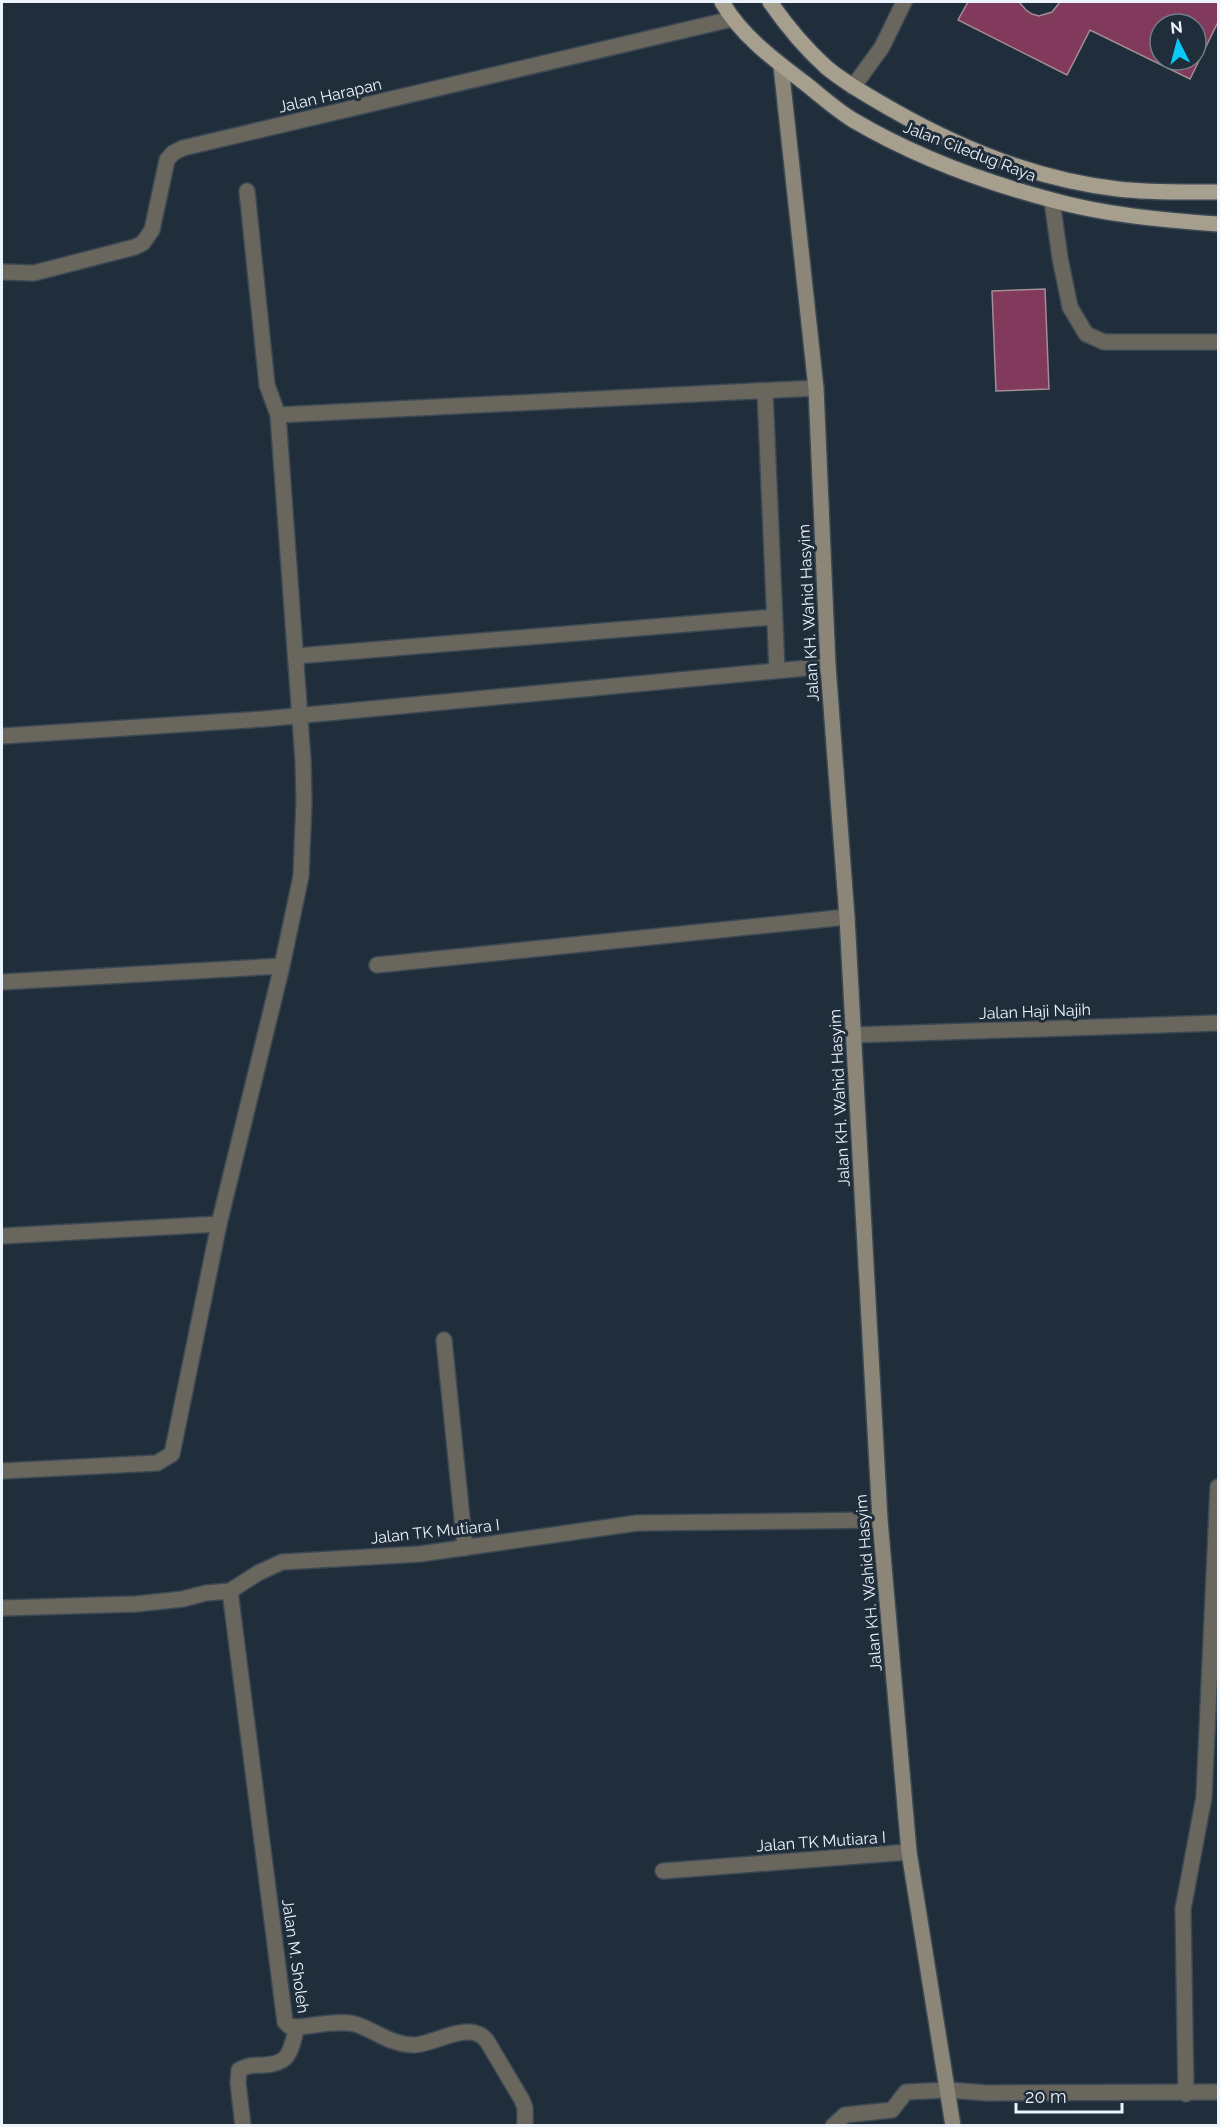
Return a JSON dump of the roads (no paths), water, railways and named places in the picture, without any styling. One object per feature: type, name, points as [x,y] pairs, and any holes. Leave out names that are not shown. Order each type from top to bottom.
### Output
[{"type":"main road","name":"Jalan Ciledug Raya","points":[[722,2],[732,20],[781,66],[852,119],[917,152],[982,178],[1052,201],[1166,221],[1218,224]]},
{"type":"main road","name":"Jalan Ciledug Raya","points":[[770,2],[802,43],[853,87],[926,129],[967,148],[1017,167],[1116,189],[1160,193],[1218,192]]},
{"type":"street","points":[[853,87],[882,47],[904,2]]},
{"type":"street","name":"Jalan Harapan","points":[[2,272],[34,273],[135,247],[142,243],[152,230],[167,160],[173,153],[183,148],[732,20]]},
{"type":"street","name":"Jalan KH. Wahid Hasyim","points":[[781,66],[816,388],[828,666],[847,917],[880,1520],[909,1852],[953,2126]]},
{"type":"street","points":[[2,1471],[157,1463],[172,1454],[219,1224],[282,966],[301,876],[304,801],[300,716],[278,415],[267,385],[248,191]]},
{"type":"street","points":[[1052,201],[1070,307],[1086,334],[1104,342],[1218,342]]},
{"type":"street","points":[[278,415],[816,388]]},
{"type":"street","points":[[765,392],[777,670]]},
{"type":"street","points":[[296,656],[774,617]]},
{"type":"street","points":[[2,736],[300,716],[828,666]]},
{"type":"street","points":[[377,965],[847,917]]},
{"type":"street","points":[[2,982],[282,966]]},
{"type":"street","name":"Jalan Haji Najih","points":[[853,1035],[1218,1023]]},
{"type":"street","points":[[2,1236],[219,1224]]},
{"type":"street","points":[[444,1340],[465,1548]]},
{"type":"street","points":[[1186,2094],[1184,1908],[1211,1797],[1218,1487]]},
{"type":"street","name":"Jalan TK Mutiara I","points":[[2,1608],[136,1604],[230,1591],[258,1573],[282,1562],[420,1554],[637,1523],[880,1520]]},
{"type":"street","name":"Jalan M. Sholeh","points":[[230,1591],[285,2022],[297,2027],[358,2025],[395,2043],[405,2045],[430,2043],[454,2034],[478,2033],[483,2035],[518,2091],[525,2108],[525,2126]]},
{"type":"street","name":"Jalan TK Mutiara I","points":[[663,1871],[909,1852]]},
{"type":"street","points":[[243,2126],[238,2084],[240,2070],[247,2065],[271,2065],[284,2061],[290,2053],[297,2027]]},
{"type":"street","points":[[832,2126],[845,2115],[892,2110],[906,2092],[949,2090],[987,2093],[1186,2094],[1218,2092]]}]
